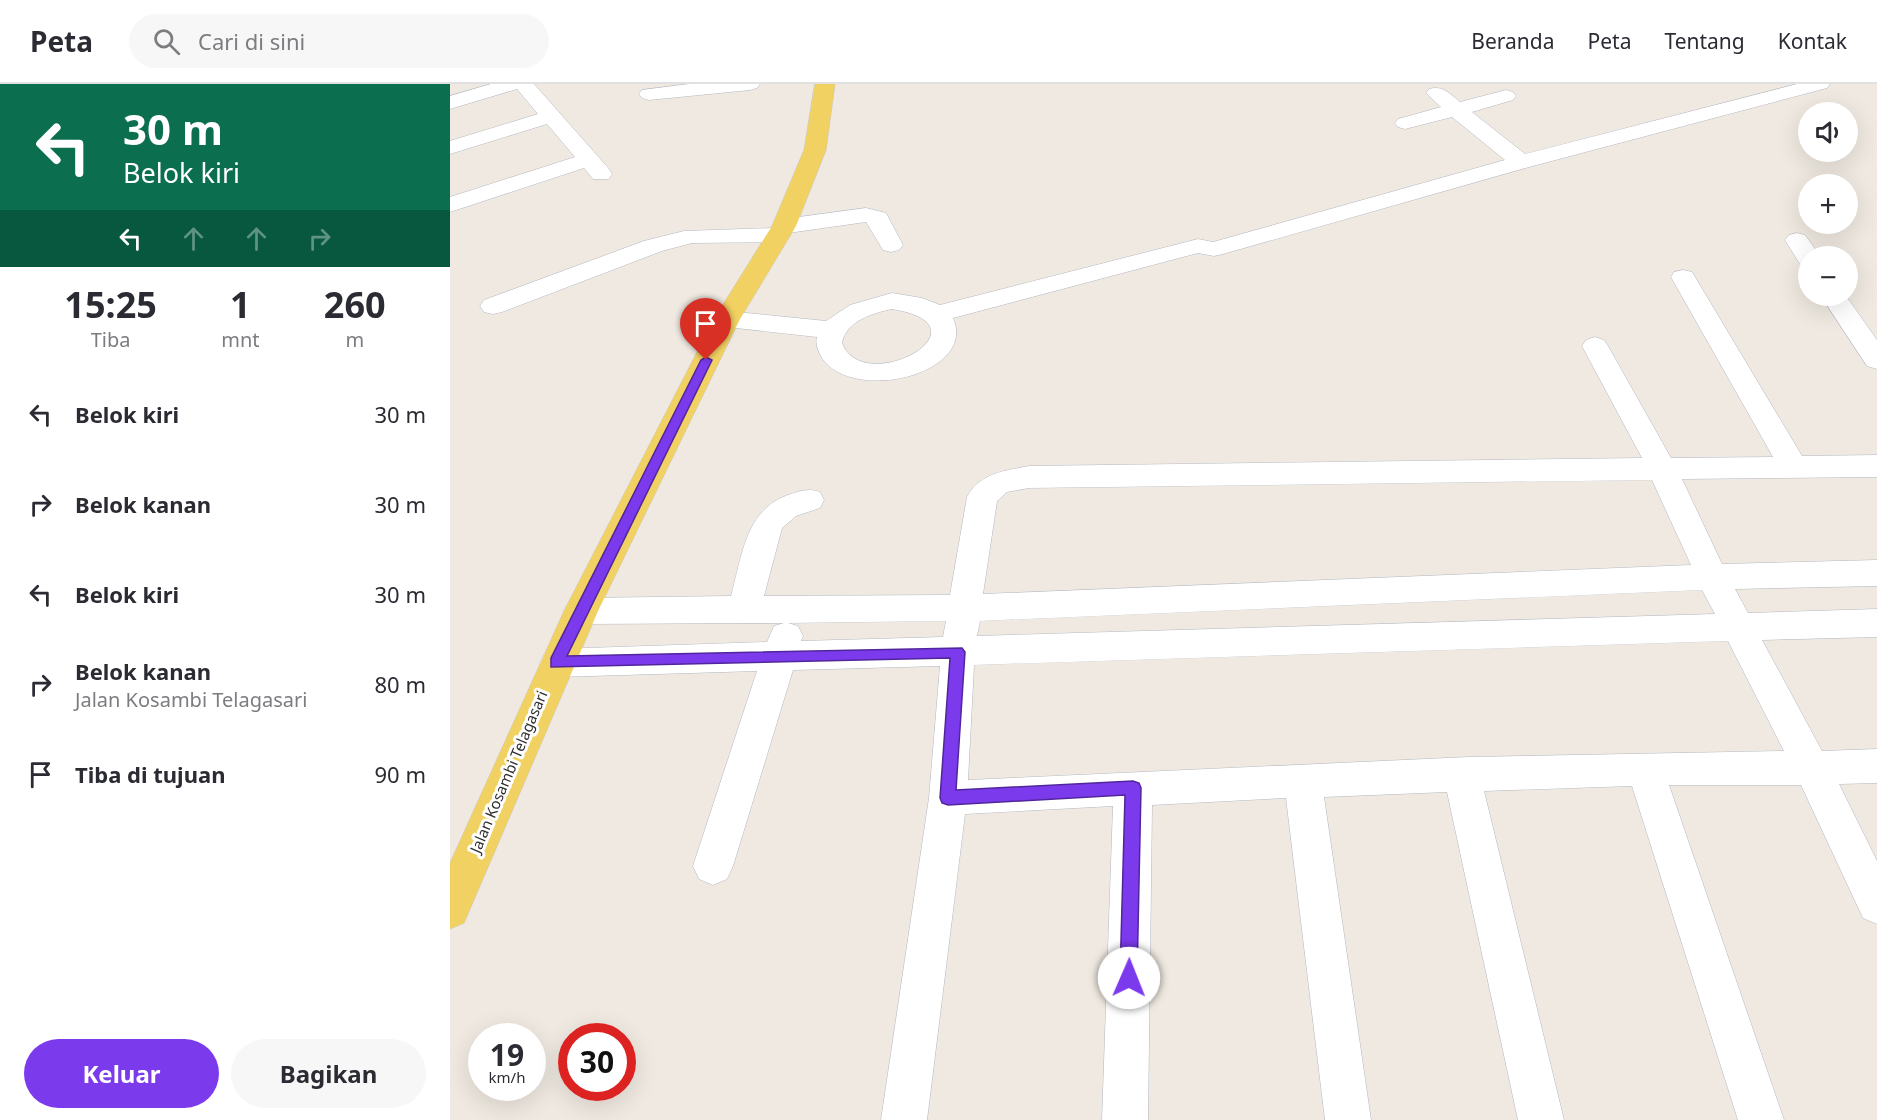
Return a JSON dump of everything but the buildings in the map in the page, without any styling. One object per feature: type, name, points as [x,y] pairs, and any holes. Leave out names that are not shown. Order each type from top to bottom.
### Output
[{"type":"main road","name":"Jalan Kosambi Telagasari","points":[[450,909],[556,663],[581,611],[727,319],[781,230],[815,150],[825,84]]},
{"type":"street","points":[[450,103],[512,84]]},
{"type":"street","points":[[450,205],[595,167],[549,117],[523,84]]},
{"type":"street","points":[[649,94],[750,84]]},
{"type":"street","points":[[941,321],[1205,260],[1214,249],[1521,162],[1820,84]]},
{"type":"street","points":[[1436,93],[1521,162]]},
{"type":"street","points":[[1405,123],[1506,96]]},
{"type":"street","points":[[450,148],[549,117]]},
{"type":"street","points":[[493,306],[653,246],[692,236],[781,230],[866,215],[878,218],[891,244]]},
{"type":"street","points":[[1683,277],[1795,469]]},
{"type":"street","points":[[892,301],[912,302],[929,308],[941,321],[943,342],[933,355],[916,366],[895,372],[873,374],[853,370],[838,362],[831,350],[831,337],[834,330],[853,312],[871,305],[892,301]]},
{"type":"street","points":[[1845,306],[1864,322],[1877,360]]},
{"type":"street","points":[[727,319],[834,330]]},
{"type":"street","points":[[1595,346],[1663,470],[1712,577],[1812,769],[1877,904]]},
{"type":"street","points":[[904,1120],[948,798],[957,652],[982,496],[998,483],[1011,478],[1795,469],[1877,466]]},
{"type":"street","points":[[742,611],[768,523],[784,508],[809,500]]},
{"type":"street","points":[[581,611],[964,608],[1712,577],[1877,573]]},
{"type":"street","points":[[713,866],[796,610]]},
{"type":"street","points":[[556,663],[1877,623]]},
{"type":"street","points":[[948,798],[1133,788],[1645,769],[1812,769],[1877,766]]},
{"type":"street","points":[[1645,769],[1761,1120]]},
{"type":"street","points":[[1462,776],[1541,1120]]},
{"type":"street","points":[[1303,782],[1348,1120]]},
{"type":"street","points":[[1125,1120],[1133,788]]},
{"type":"route","points":[[706,360],[556,663],[957,652],[948,798],[1133,788],[1129,978]]}]
